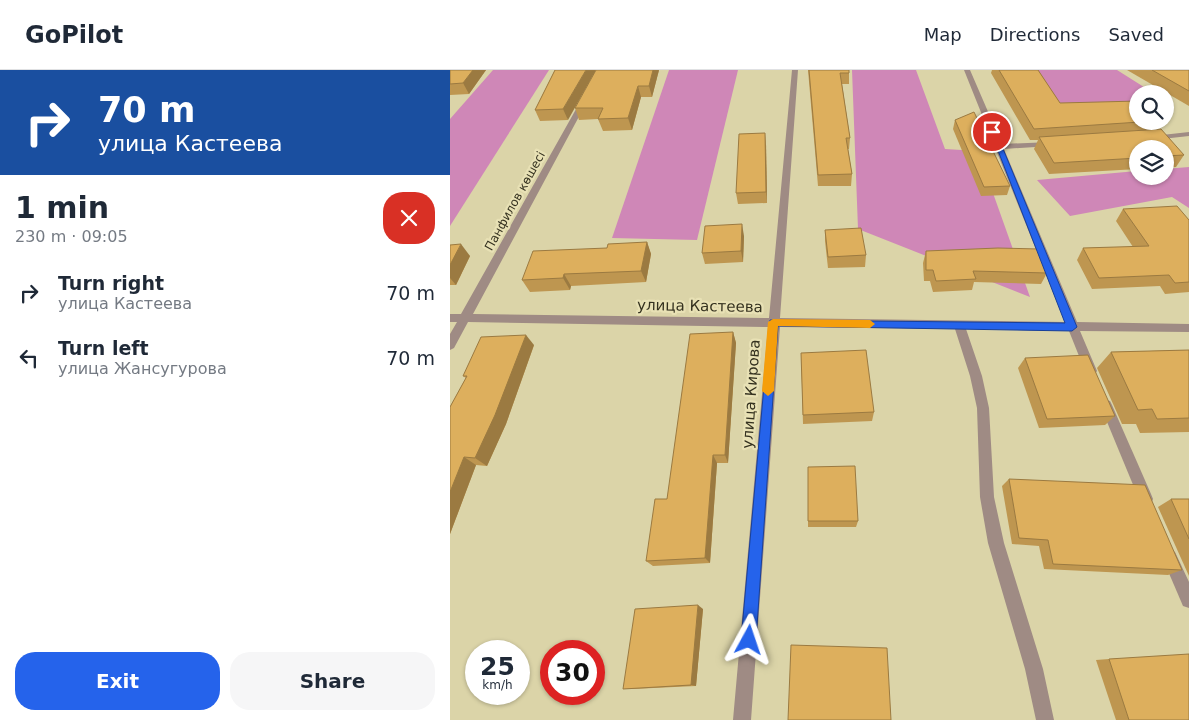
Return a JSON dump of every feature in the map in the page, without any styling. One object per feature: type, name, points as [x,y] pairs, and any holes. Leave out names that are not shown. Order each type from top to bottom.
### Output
[{"type":"street","name":"Панфилов көшесі","points":[[450,345],[601,70]]},
{"type":"street","name":"улица Кирова","points":[[742,720],[795,70]]},
{"type":"street","points":[[967,70],[1072,327],[1150,509]]},
{"type":"street","points":[[1147,138],[1189,134]]},
{"type":"street","points":[[999,147],[1058,144]]},
{"type":"street","name":"улица Кастеева","points":[[450,318],[1189,328]]},
{"type":"street","points":[[959,325],[976,376],[983,408],[987,497],[996,543],[1034,669],[1045,720]]},
{"type":"street","points":[[1166,546],[1189,600]]},
{"type":"shaded area","points":[[493,70],[549,70],[450,226],[450,119]]},
{"type":"shaded area","points":[[669,70],[738,70],[697,240],[612,238]]},
{"type":"shaded area","points":[[852,70],[916,70],[945,149],[978,151],[1030,297],[858,229]]},
{"type":"shaded area","points":[[1031,70],[1117,70],[1141,85],[1129,85],[1129,112],[1064,107]]},
{"type":"shaded area","points":[[1189,167],[1189,208],[1172,197],[1070,216],[1037,180],[1129,172],[1129,185],[1174,185],[1174,168]]},
{"type":"building","points":[[450,70],[473,70],[463,83],[450,84]]},
{"type":"building","points":[[555,70],[586,70],[563,109],[535,110]]},
{"type":"building","points":[[596,70],[653,70],[649,86],[638,86],[628,118],[598,119],[603,108],[575,108]]},
{"type":"building","points":[[809,70],[849,70],[849,73],[840,73],[850,138],[846,138],[852,174],[818,175]]},
{"type":"building","points":[[999,70],[1038,70],[1060,103],[1129,101],[1129,123],[1034,129]]},
{"type":"building","points":[[1152,70],[1189,70],[1189,91]]},
{"type":"building","points":[[974,112],[1010,186],[984,187],[955,120]]},
{"type":"building","points":[[1162,130],[1171,140],[1129,140],[1129,159],[1054,163],[1039,137]]},
{"type":"building","points":[[765,133],[766,192],[736,193],[739,134]]},
{"type":"building","points":[[1174,144],[1184,155],[1174,156]]},
{"type":"building","points":[[1177,206],[1189,220],[1189,282],[1175,283],[1169,275],[1099,278],[1083,248],[1149,246],[1123,209]]},
{"type":"building","points":[[742,224],[741,251],[702,253],[705,226]]},
{"type":"building","points":[[861,228],[866,255],[828,257],[825,230]]},
{"type":"building","points":[[647,242],[641,271],[564,274],[563,278],[522,280],[533,251],[607,248],[608,244]]},
{"type":"building","points":[[461,244],[450,265],[450,245]]},
{"type":"building","points":[[998,248],[1039,249],[1047,273],[973,271],[976,279],[936,281],[933,270],[926,270],[926,251]]},
{"type":"building","points":[[733,332],[725,455],[713,455],[705,558],[646,561],[655,499],[667,499],[690,334]]},
{"type":"building","points":[[526,335],[495,415],[475,458],[464,457],[450,492],[450,407],[467,376],[463,376],[481,337]]},
{"type":"building","points":[[866,350],[874,412],[803,415],[801,353]]},
{"type":"building","points":[[1189,350],[1189,418],[1157,419],[1152,409],[1138,410],[1111,352]]},
{"type":"building","points":[[1088,355],[1115,416],[1047,419],[1025,358]]},
{"type":"building","points":[[855,466],[858,521],[808,521],[808,467]]},
{"type":"building","points":[[1009,479],[1145,485],[1182,570],[1053,564],[1048,540],[1019,538]]},
{"type":"building","points":[[1171,499],[1189,499],[1189,539]]},
{"type":"building","points":[[698,605],[691,685],[623,689],[635,609]]},
{"type":"building","points":[[791,645],[887,648],[891,720],[788,720]]},
{"type":"building","points":[[1189,654],[1189,720],[1129,720],[1109,659]]},
{"type":"slow traffic","points":[[768,391],[773,322],[870,324]]},
{"type":"route","points":[[749,640],[773,322],[1072,327],[992,132]]}]
